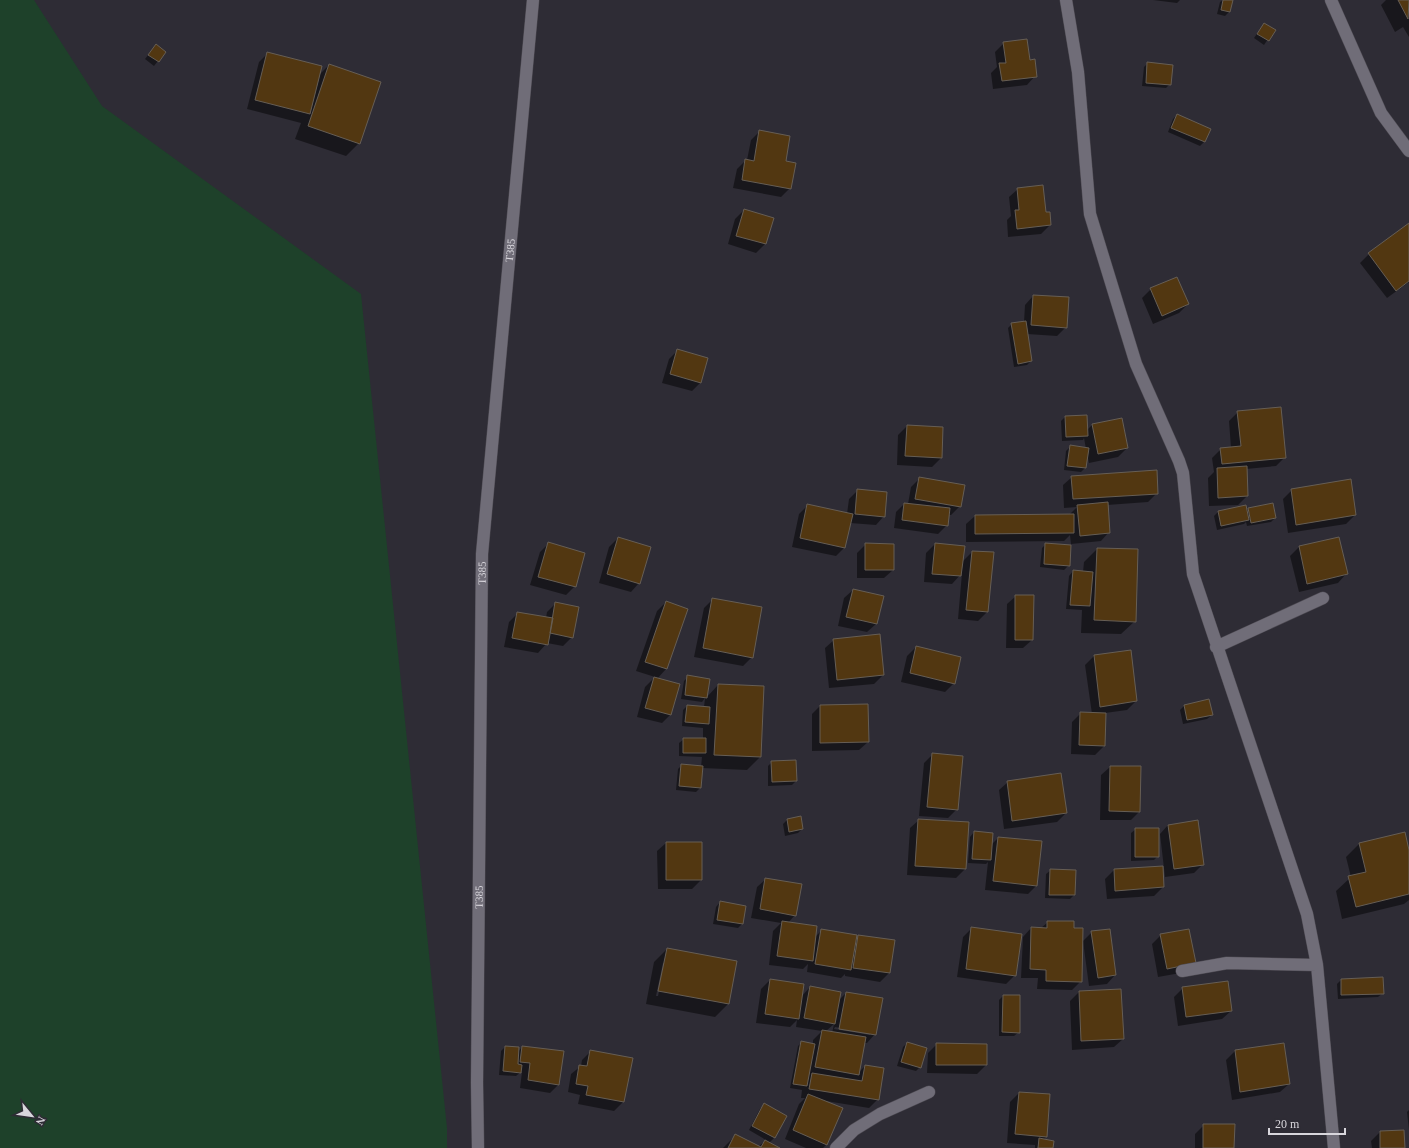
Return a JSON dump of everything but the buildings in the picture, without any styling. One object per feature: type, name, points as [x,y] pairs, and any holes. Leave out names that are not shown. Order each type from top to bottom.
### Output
[{"type":"street","name":"T385","points":[[478,1148],[477,1084],[482,554],[533,0]]},
{"type":"street","points":[[1066,0],[1078,72],[1090,214],[1136,364],[1183,473],[1193,574],[1216,647],[1307,914],[1317,964],[1334,1148]]},
{"type":"street","points":[[1331,0],[1381,113],[1409,151]]},
{"type":"street","points":[[1216,647],[1322,598]]},
{"type":"street","points":[[1182,971],[1227,963],[1317,964]]},
{"type":"street","points":[[836,1148],[854,1130],[880,1114],[929,1092]]},
{"type":"green space","points":[[0,0],[34,0],[102,106],[361,294],[447,1128],[447,1148],[0,1148]]}]
